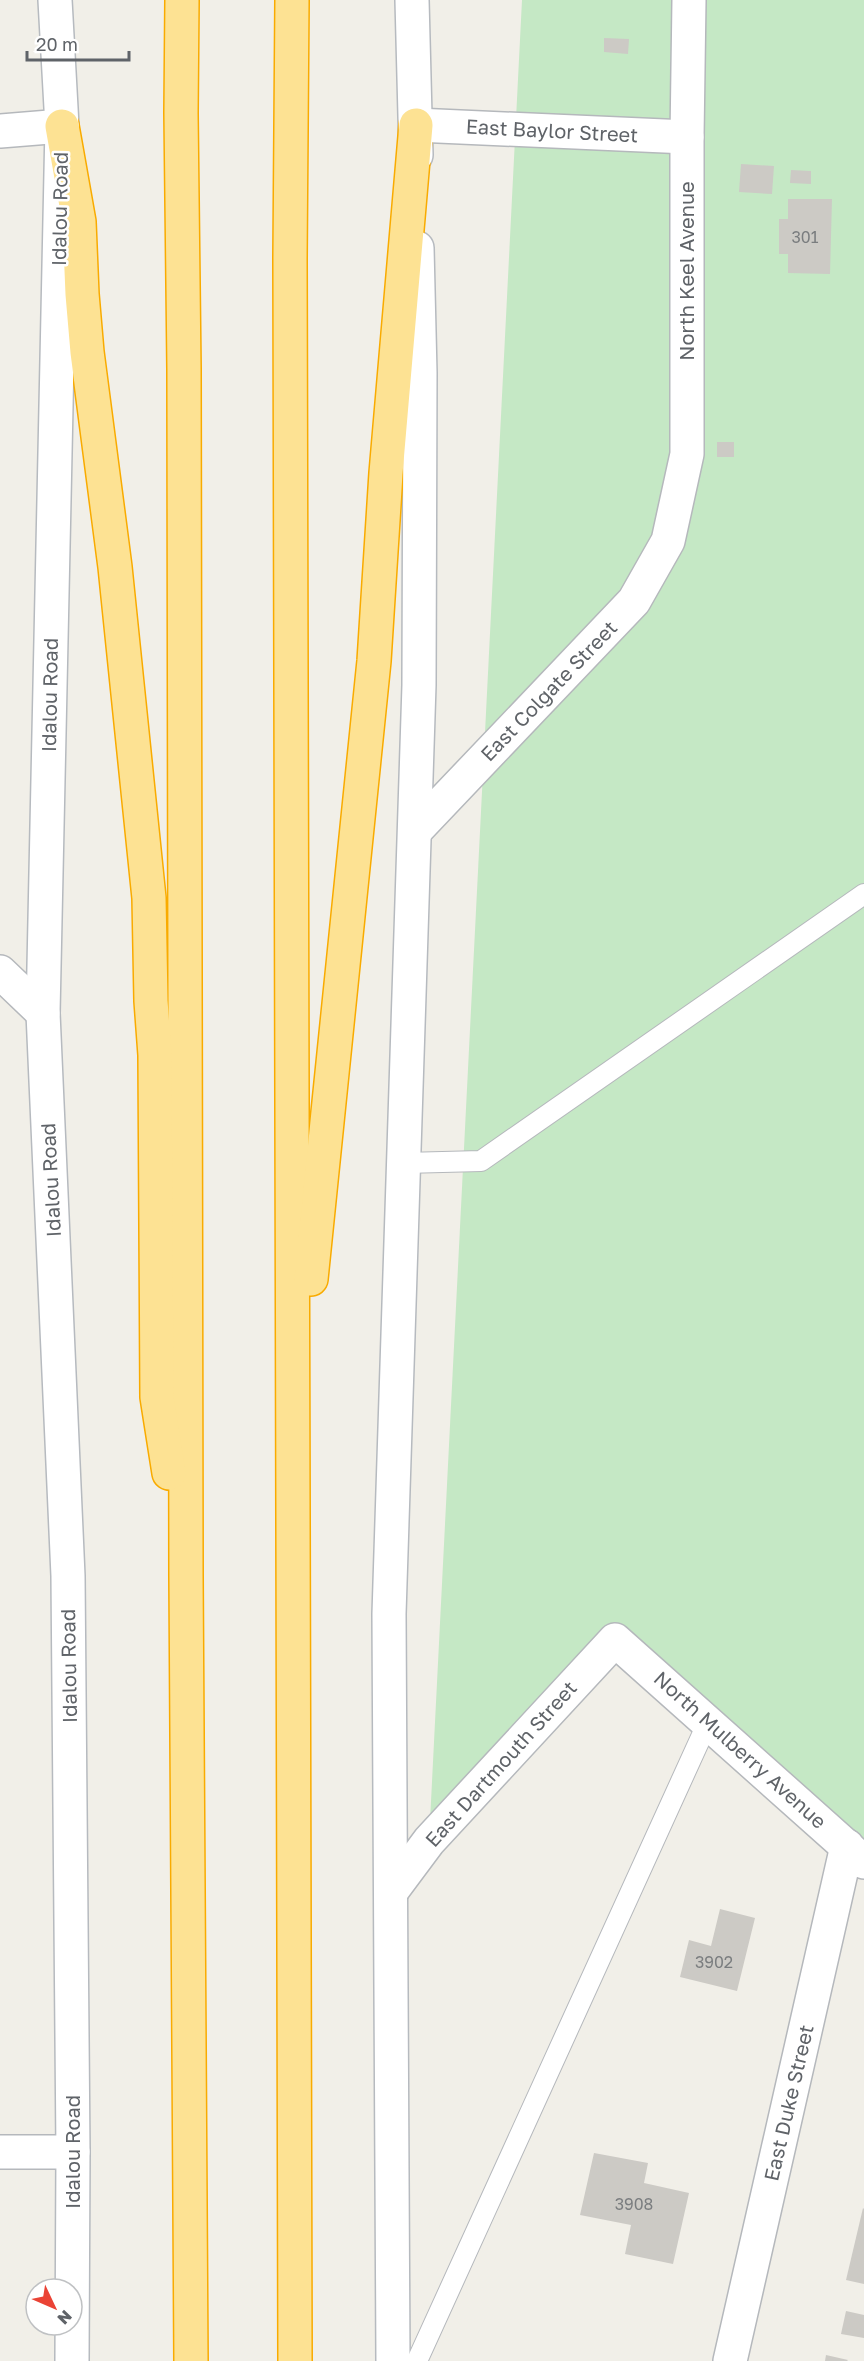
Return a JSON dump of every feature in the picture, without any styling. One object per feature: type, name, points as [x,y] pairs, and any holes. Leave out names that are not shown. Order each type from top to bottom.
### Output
[{"type":"highway","points":[[182,0],[186,1576],[191,2361]]},
{"type":"highway","points":[[292,0],[292,1462],[295,2361]]},
{"type":"highway","points":[[292,1462],[374,661],[386,473],[416,125]]},
{"type":"highway","points":[[62,126],[79,222],[87,352],[115,567],[148,898],[155,1055],[157,1397],[186,1576]]},
{"type":"street","name":"Idalou Road","points":[[55,0],[62,126],[43,1013],[68,1576],[74,2152],[72,2361]]},
{"type":"street","points":[[393,2361],[389,1614],[419,685],[420,384],[412,0]]},
{"type":"street","name":"North Keel Avenue","points":[[668,541],[687,454],[689,0]]},
{"type":"street","name":"East Baylor Street","points":[[416,125],[687,137]]},
{"type":"street","points":[[0,131],[62,126]]},
{"type":"street","name":"East Colgate Street","points":[[415,831],[634,601],[668,541]]},
{"type":"street","points":[[0,972],[43,1013]]},
{"type":"street","name":"East Dartmouth Street","points":[[391,1892],[429,1841],[615,1640]]},
{"type":"street","name":"North Mulberry Avenue","points":[[615,1640],[856,1854]]},
{"type":"street","name":"East Duke Street","points":[[730,2361],[856,1854]]},
{"type":"street","points":[[0,2152],[74,2152]]},
{"type":"lane","points":[[404,1162],[481,1161],[864,894]]},
{"type":"lane","points":[[417,2361],[708,1722]]},
{"type":"green space","points":[[522,0],[864,0],[864,1864],[615,1640],[429,1841]]},
{"type":"building","points":[[604,38],[629,39],[628,54],[604,52]]},
{"type":"building","points":[[741,164],[774,166],[772,194],[739,192]]},
{"type":"building","points":[[791,170],[811,171],[811,184],[790,183]]},
{"type":"building","points":[[788,199],[832,199],[830,274],[788,273],[788,254],[779,254],[779,219],[788,219]]},
{"type":"building","points":[[717,442],[734,442],[734,457],[717,457]]},
{"type":"building","points":[[720,1909],[755,1918],[737,1991],[680,1977],[689,1940],[711,1946]]},
{"type":"building","points":[[594,2153],[648,2163],[644,2183],[689,2193],[673,2264],[625,2254],[631,2225],[580,2215]]},
{"type":"building","points":[[864,2209],[864,2284],[846,2280]]},
{"type":"building","points":[[846,2311],[864,2315],[864,2338],[841,2334]]},
{"type":"building","points":[[826,2355],[848,2360],[825,2361]]}]
